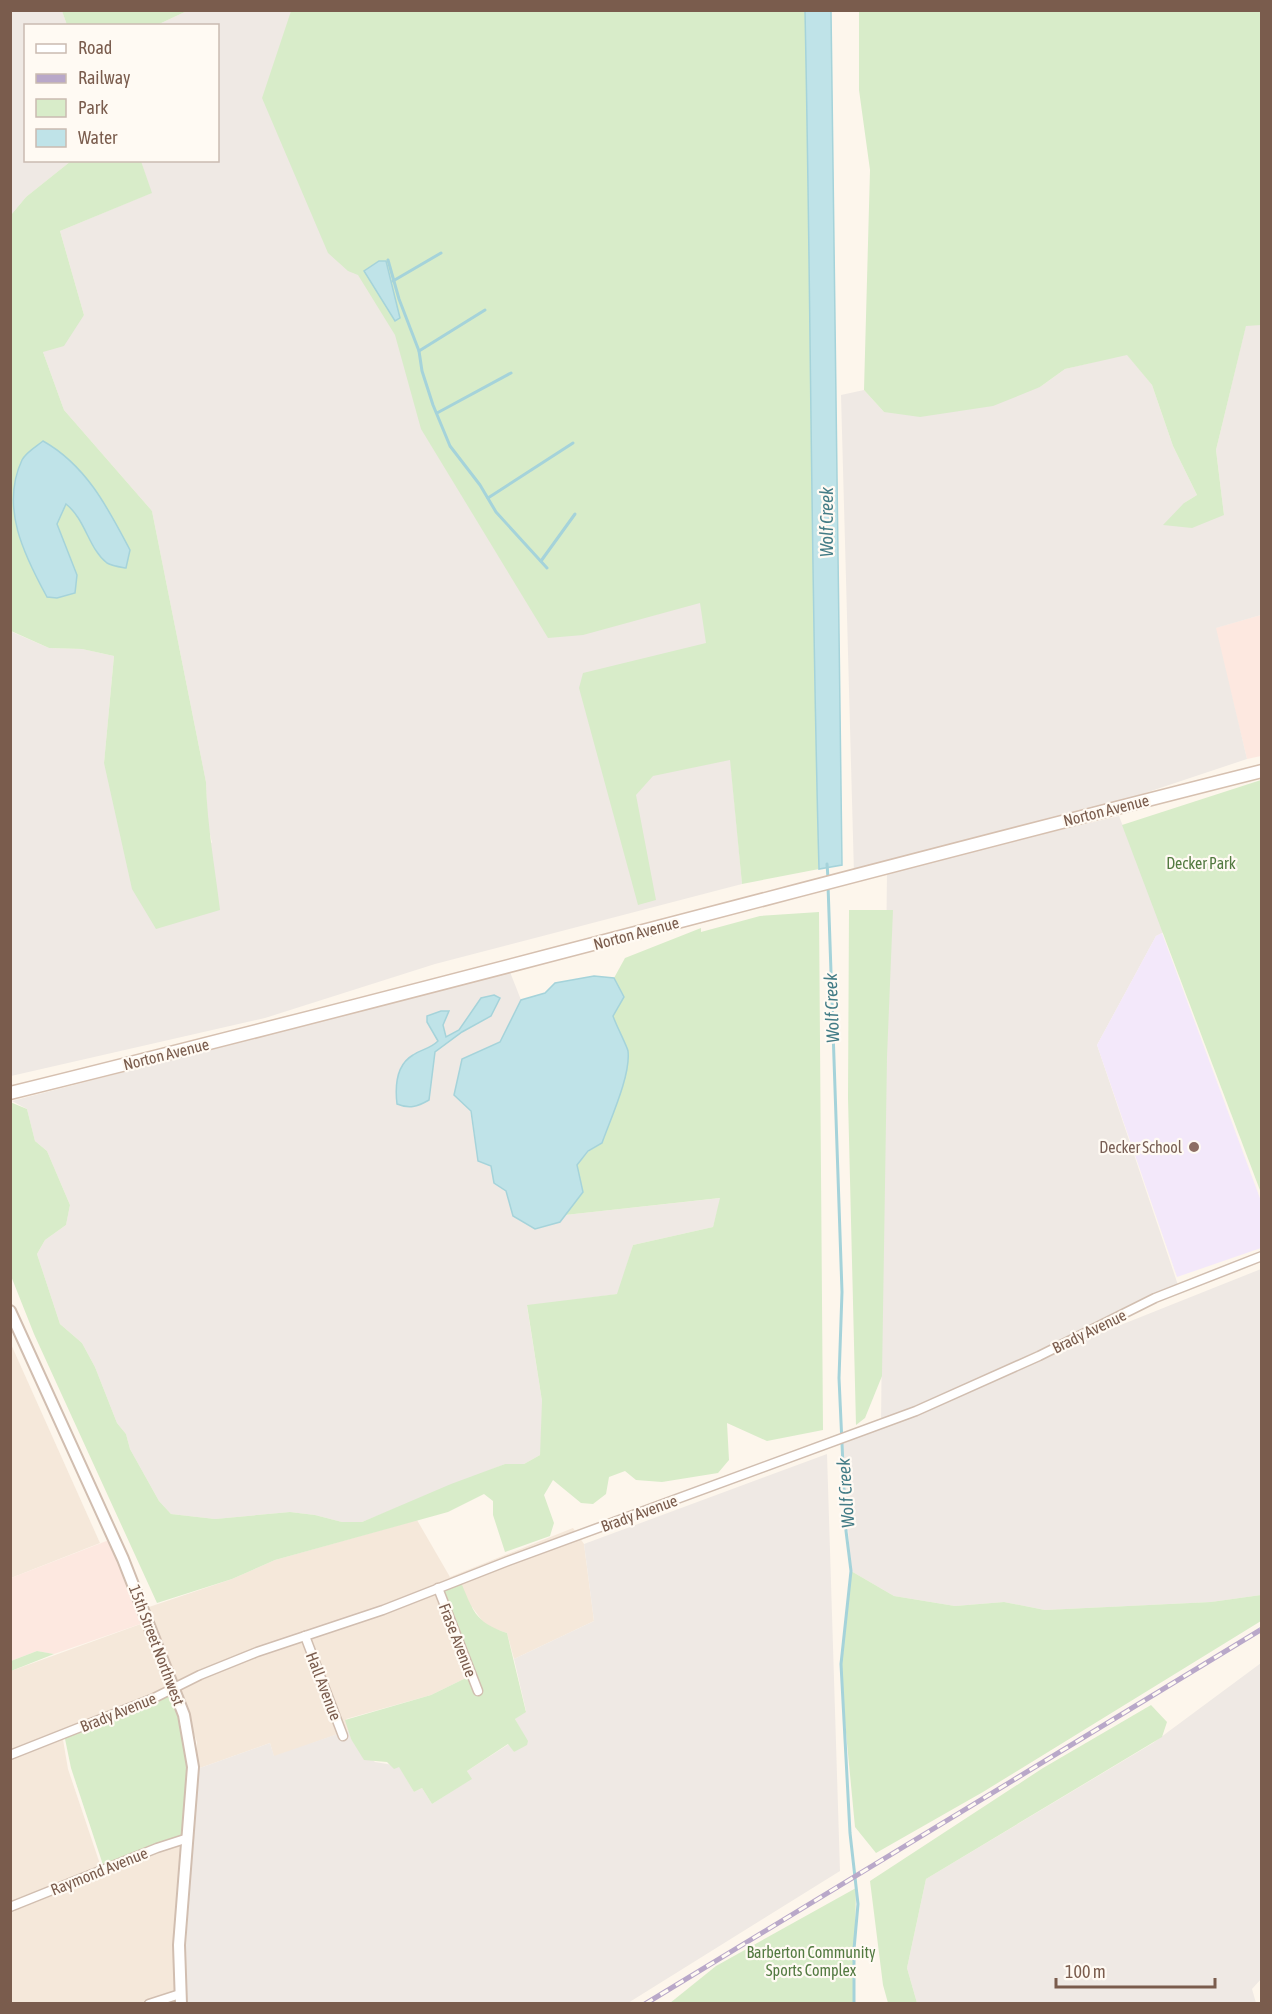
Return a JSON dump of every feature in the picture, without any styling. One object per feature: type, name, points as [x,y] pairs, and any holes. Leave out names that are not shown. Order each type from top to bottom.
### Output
[{"type":"main road","name":"Norton Avenue","points":[[10,1093],[459,981],[815,884],[1262,771]]},
{"type":"street","name":"Brady Avenue","points":[[10,1755],[175,1688],[200,1675],[867,1430],[983,1381],[1155,1298],[1262,1256]]},
{"type":"street","name":"15th Street Northwest","points":[[10,1311],[120,1552],[175,1688],[189,1734],[193,1767],[179,1945],[180,1999]]},
{"type":"street","name":"Frase Avenue","points":[[438,1588],[478,1691]]},
{"type":"street","name":"Hall Avenue","points":[[304,1636],[343,1736]]},
{"type":"street","name":"Raymond Avenue","points":[[10,1907],[157,1848],[188,1838]]},
{"type":"street","points":[[149,2004],[180,1999]]},
{"type":"shaded area","points":[[11,11],[62,11],[67,24],[24,24],[24,162],[70,162],[26,197],[11,215]]},
{"type":"shaded area","points":[[187,11],[317,11],[516,286],[621,489],[721,578],[721,658],[742,884],[435,964],[265,1018],[11,1076],[10,631],[49,648],[82,649],[114,656],[104,763],[212,843],[207,821],[206,782],[152,511],[64,410],[43,352],[84,315],[60,231],[151,193],[141,162],[219,162],[219,24],[159,24]]},
{"type":"shaded area","points":[[1246,325],[1261,325],[1261,615],[1216,628],[1247,759],[1064,820],[854,874],[841,395],[864,390],[884,412],[1040,387],[1065,369],[1127,354],[1152,385],[1173,446],[1197,495],[1184,503],[1224,515],[1216,450]]},
{"type":"shaded area","points":[[1261,615],[1261,756],[1247,759],[1215,628]]},
{"type":"shaded area","points":[[1119,816],[1164,932],[1156,936],[1097,1045],[1179,1288],[881,1424],[887,871]]},
{"type":"shaded area","points":[[1162,933],[1261,1201],[1261,1248],[1177,1277],[1097,1045],[1156,936]]},
{"type":"shaded area","points":[[510,972],[521,1000],[500,1042],[462,1059],[478,1161],[491,1166],[494,1183],[506,1191],[513,1216],[560,1222],[565,1215],[721,1198],[713,1227],[633,1245],[618,1294],[527,1306],[542,1401],[543,1435],[540,1455],[524,1464],[505,1464],[362,1522],[342,1522],[290,1512],[215,1519],[171,1514],[159,1501],[130,1449],[126,1434],[117,1423],[95,1367],[82,1343],[60,1324],[37,1254],[45,1240],[66,1225],[70,1205],[47,1151],[35,1141],[27,1109],[12,1101]]},
{"type":"shaded area","points":[[1261,1269],[1261,1595],[1211,1602],[1045,1610],[1004,1602],[955,1606],[894,1596],[851,1571],[842,1444],[963,1395],[1073,1344]]},
{"type":"shaded area","points":[[10,1342],[100,1543],[11,1578],[10,1578]]},
{"type":"shaded area","points":[[827,1454],[840,1871],[628,2003],[187,2004],[186,1946],[197,1769],[270,1743],[274,1756],[349,1730],[351,1739],[375,1762],[399,1766],[414,1792],[422,1788],[432,1804],[471,1779],[467,1771],[509,1744],[514,1752],[527,1741],[515,1719],[526,1711],[514,1659],[594,1621],[584,1544]]},
{"type":"shaded area","points":[[417,1520],[450,1577],[573,1528],[584,1544],[594,1621],[514,1659],[507,1633],[486,1626],[472,1607],[470,1676],[431,1695],[346,1719],[349,1730],[274,1757],[270,1743],[197,1769],[197,1742],[149,1607],[232,1579],[275,1560]]},
{"type":"shaded area","points":[[109,1540],[146,1622],[54,1654],[37,1651],[11,1661],[11,1578]]},
{"type":"shaded area","points":[[149,1621],[175,1688],[62,1734],[68,1769],[102,1870],[188,1838],[181,2003],[11,2004],[11,1671]]},
{"type":"shaded area","points":[[1261,1663],[1262,1978],[1252,1989],[1256,2003],[917,2003],[907,1968],[926,1879],[1153,1743]]},
{"type":"green space","points":[[62,10],[187,11],[159,24],[67,24]]},
{"type":"green space","points":[[291,11],[805,11],[819,869],[742,884],[730,760],[653,776],[636,795],[656,900],[638,905],[579,688],[583,673],[706,643],[700,603],[583,635],[548,638],[421,429],[395,335],[358,275],[348,271],[328,253],[262,98]]},
{"type":"green space","points":[[859,11],[1261,11],[1261,325],[1246,326],[1216,450],[1224,515],[1192,528],[1163,525],[1184,503],[1197,495],[1173,446],[1152,385],[1127,355],[1065,369],[1040,387],[993,406],[920,417],[884,412],[864,390],[870,170],[859,90]]},
{"type":"green space","points":[[70,162],[141,162],[152,193],[60,231],[84,315],[64,346],[43,352],[64,410],[152,511],[206,782],[220,910],[156,929],[132,889],[104,763],[114,656],[82,649],[49,648],[11,631],[11,215],[26,197]]},
{"type":"green space","name":"Decker Park","points":[[1262,780],[1261,1193],[1122,825]]},
{"type":"green space","points":[[849,910],[893,910],[887,1057],[882,1376],[865,1418],[856,1425],[848,1098]]},
{"type":"green space","points":[[819,912],[823,1430],[767,1441],[727,1423],[729,1460],[718,1473],[662,1482],[636,1480],[625,1471],[609,1477],[606,1494],[593,1504],[581,1503],[553,1480],[544,1495],[554,1523],[550,1536],[505,1552],[493,1515],[493,1501],[484,1494],[448,1512],[275,1560],[232,1579],[157,1603],[34,1334],[11,1276],[10,1102],[27,1109],[35,1141],[47,1151],[70,1205],[66,1225],[45,1240],[37,1254],[60,1324],[82,1343],[95,1367],[117,1423],[126,1434],[130,1449],[159,1501],[171,1514],[215,1519],[290,1512],[342,1522],[362,1522],[451,1484],[505,1464],[524,1464],[540,1455],[542,1401],[527,1305],[617,1294],[633,1245],[713,1227],[720,1198],[565,1215],[582,1192],[577,1165],[589,1151],[602,1143],[628,1050],[619,1036],[613,1016],[623,997],[614,978],[625,958],[701,928],[701,932],[760,916]]},
{"type":"green space","points":[[851,1571],[894,1596],[955,1606],[1004,1602],[1045,1610],[1211,1602],[1261,1595],[1261,1621],[983,1792],[876,1853],[855,1827],[843,1701],[841,1664]]},
{"type":"green space","points":[[460,1580],[476,1614],[496,1629],[507,1633],[526,1712],[515,1719],[528,1741],[527,1745],[514,1752],[508,1744],[467,1771],[472,1779],[432,1804],[422,1788],[414,1792],[399,1767],[394,1769],[387,1762],[364,1760],[351,1739],[345,1720],[431,1695],[472,1675],[438,1588]]},
{"type":"green space","points":[[37,1651],[54,1654],[11,1671],[11,1661]]},
{"type":"green space","points":[[173,1693],[187,1745],[186,1836],[103,1865],[71,1768],[64,1734]]},
{"type":"green space","points":[[1151,1705],[1167,1722],[1162,1737],[926,1879],[907,1968],[917,2003],[888,2003],[883,1985],[870,1881],[1043,1768]]},
{"type":"green space","name":"Barberton Community Sports Complex","points":[[856,1888],[854,2003],[670,2003],[716,1966]]},
{"type":"water","points":[[805,11],[831,11],[842,865],[819,869],[814,654]]},
{"type":"water","points":[[379,261],[386,261],[400,318],[395,321],[364,271]]},
{"type":"water","points":[[43,441],[72,462],[84,475],[104,503],[130,550],[126,568],[107,563],[95,550],[78,518],[66,504],[57,524],[77,575],[75,593],[57,598],[47,597],[38,581],[23,548],[14,513],[13,495],[22,460]]},
{"type":"water","points":[[594,976],[614,978],[624,997],[613,1016],[628,1051],[626,1072],[602,1143],[588,1151],[577,1165],[583,1192],[560,1222],[535,1229],[513,1216],[506,1191],[494,1183],[491,1166],[478,1161],[471,1111],[454,1095],[462,1059],[500,1042],[521,1000],[545,993],[555,983]]},
{"type":"water","points":[[494,995],[500,998],[491,1016],[462,1032],[435,1052],[429,1100],[413,1106],[397,1104],[398,1077],[403,1064],[413,1055],[438,1041],[427,1022],[427,1016],[449,1011],[443,1025],[446,1037],[459,1030],[481,998]]},
{"type":"waterway","points":[[393,281],[441,253]]},
{"type":"waterway","points":[[388,260],[399,299],[419,351],[422,371],[433,405],[450,446],[480,485],[496,512],[547,568]]},
{"type":"waterway","points":[[419,351],[485,310]]},
{"type":"waterway","points":[[437,413],[511,373]]},
{"type":"waterway","points":[[488,498],[573,443]]},
{"type":"waterway","points":[[541,561],[575,514]]},
{"type":"waterway","name":"Wolf Creek","points":[[827,864],[828,878]]},
{"type":"waterway","name":"Wolf Creek","points":[[828,885],[842,1292],[839,1378],[846,1531],[851,1571],[841,1664],[850,1833],[858,1904],[854,1949],[854,2004]]},
{"type":"railway","points":[[645,2004],[1262,1629]]},
{"type":"place","name":"Decker School","points":[[1194,1147]]}]
